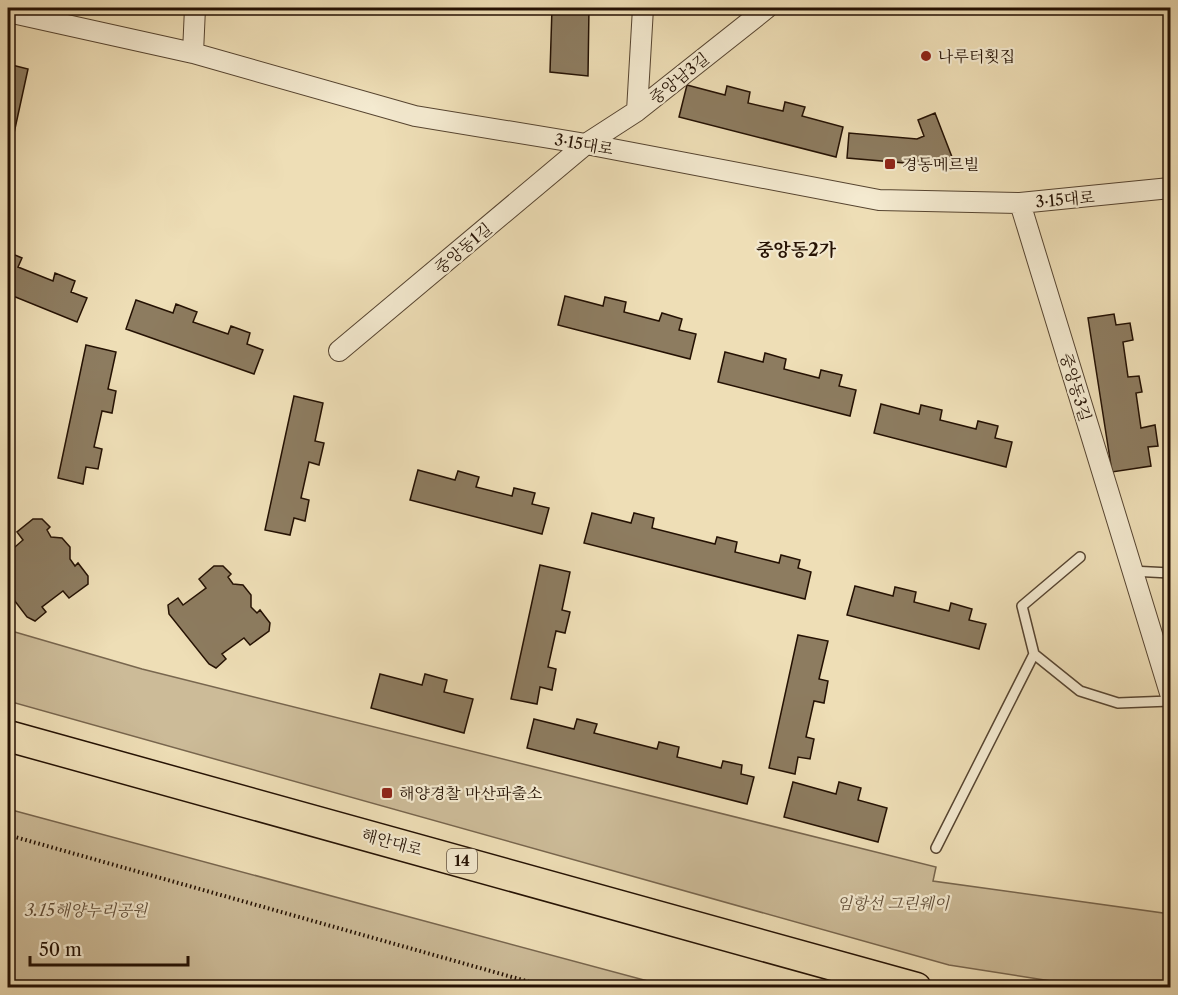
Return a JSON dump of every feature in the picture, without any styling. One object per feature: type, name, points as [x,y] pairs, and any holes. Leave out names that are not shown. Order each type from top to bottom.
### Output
[{"type":"main road","name":"해안대로","points":[[8,736],[916,987]]},
{"type":"street","points":[[193,53],[195,8]]},
{"type":"street","points":[[638,111],[643,8]]},
{"type":"street","name":"중앙남3길","points":[[586,144],[638,111],[767,8]]},
{"type":"street","name":"3·15대로","points":[[8,12],[193,53],[415,116],[586,144],[879,200],[1020,203],[1170,188]]},
{"type":"street","name":"중앙동1길","points":[[339,351],[586,144]]},
{"type":"street","name":"중앙동3길","points":[[1020,203],[1170,693]]},
{"type":"lane","points":[[1080,557],[1022,606],[1034,654],[1080,691],[1118,703],[1170,701]]},
{"type":"lane","points":[[1131,571],[1170,573]]},
{"type":"lane","points":[[936,848],[1034,654]]},
{"type":"path","points":[[8,835],[551,987]]},
{"type":"green space","name":"임항선 그린웨이","points":[[8,630],[142,669],[936,867],[933,881],[1170,914],[1170,980],[1144,986],[1070,984],[949,965],[8,701]]},
{"type":"green space","name":"3.15해양누리공원","points":[[8,809],[670,987],[8,987]]},
{"type":"building","points":[[552,8],[589,8],[588,76],[550,72]]},
{"type":"building","points":[[8,64],[28,69],[11,147],[8,147]]},
{"type":"building","points":[[687,85],[725,95],[727,86],[750,92],[748,103],[783,111],[785,102],[805,107],[802,116],[843,127],[836,157],[679,117]]},
{"type":"building","points":[[935,113],[952,157],[940,166],[847,158],[849,133],[917,139],[924,136],[918,120]]},
{"type":"building","points":[[8,252],[22,258],[18,267],[53,281],[55,273],[75,281],[71,292],[87,298],[77,322],[8,294]]},
{"type":"building","points":[[565,296],[603,306],[605,297],[626,302],[624,312],[659,321],[662,313],[682,319],[679,330],[696,334],[690,359],[558,325]]},
{"type":"building","points":[[136,300],[173,313],[176,304],[197,312],[193,322],[228,334],[231,326],[250,333],[247,344],[263,350],[254,374],[126,329]]},
{"type":"building","points":[[1114,314],[1116,325],[1130,323],[1133,340],[1123,342],[1128,377],[1139,376],[1142,392],[1136,393],[1141,428],[1155,425],[1158,446],[1148,447],[1151,466],[1112,472],[1088,318]]},
{"type":"building","points":[[86,345],[116,352],[108,389],[116,391],[112,413],[102,411],[94,447],[102,449],[98,469],[86,467],[83,484],[58,478]]},
{"type":"building","points":[[725,352],[763,362],[765,353],[786,359],[784,369],[819,378],[821,370],[842,375],[839,386],[856,390],[850,416],[718,382]]},
{"type":"building","points":[[294,396],[323,403],[315,441],[324,443],[319,465],[309,462],[301,498],[309,500],[305,521],[294,518],[290,535],[265,530]]},
{"type":"building","points":[[881,404],[919,414],[921,405],[942,410],[940,420],[976,429],[978,421],[998,426],[995,438],[1012,442],[1006,467],[874,433]]},
{"type":"building","points":[[418,470],[455,480],[458,471],[479,477],[476,487],[512,496],[514,488],[535,493],[532,504],[549,508],[542,534],[410,500]]},
{"type":"building","points":[[592,513],[631,523],[634,513],[654,518],[652,528],[715,544],[717,537],[737,542],[735,552],[779,563],[781,555],[800,560],[798,568],[811,572],[805,599],[584,543]]},
{"type":"building","points":[[33,519],[42,519],[50,527],[47,530],[51,537],[62,538],[70,547],[70,559],[75,566],[78,563],[88,576],[88,584],[69,598],[63,591],[42,607],[46,612],[35,621],[27,617],[8,592],[8,553],[23,540],[17,532]]},
{"type":"building","points":[[540,565],[570,572],[562,610],[570,612],[565,633],[556,631],[548,667],[556,669],[552,690],[540,687],[537,704],[511,699]]},
{"type":"building","points":[[214,566],[223,566],[231,574],[228,577],[233,584],[243,585],[251,595],[251,607],[257,613],[260,610],[270,623],[269,631],[250,645],[244,638],[222,654],[226,659],[216,668],[209,664],[169,614],[168,605],[178,598],[183,605],[206,588],[199,579]]},
{"type":"building","points":[[855,586],[893,596],[895,587],[916,592],[914,602],[949,611],[951,603],[972,609],[969,620],[986,624],[979,649],[847,615]]},
{"type":"building","points":[[798,635],[828,641],[819,679],[828,681],[824,703],[814,701],[806,737],[814,739],[810,759],[798,757],[795,774],[769,768]]},
{"type":"building","points":[[380,674],[422,685],[425,674],[447,680],[444,692],[473,699],[464,733],[371,708]]},
{"type":"building","points":[[534,719],[574,729],[577,719],[597,724],[594,733],[657,749],[659,742],[679,747],[677,757],[721,768],[723,761],[742,765],[741,774],[754,777],[747,804],[527,748]]},
{"type":"building","points":[[793,782],[836,794],[839,782],[861,788],[858,800],[887,808],[878,842],[784,817]]},
{"type":"place","name":"나루터횟집","points":[[926,56]]},
{"type":"place","name":"경동메르빌","points":[[890,164]]},
{"type":"place","name":"해양경찰 마산파출소","points":[[387,793]]},
{"type":"district","name":"중앙동2가","points":[[796,250]]}]
